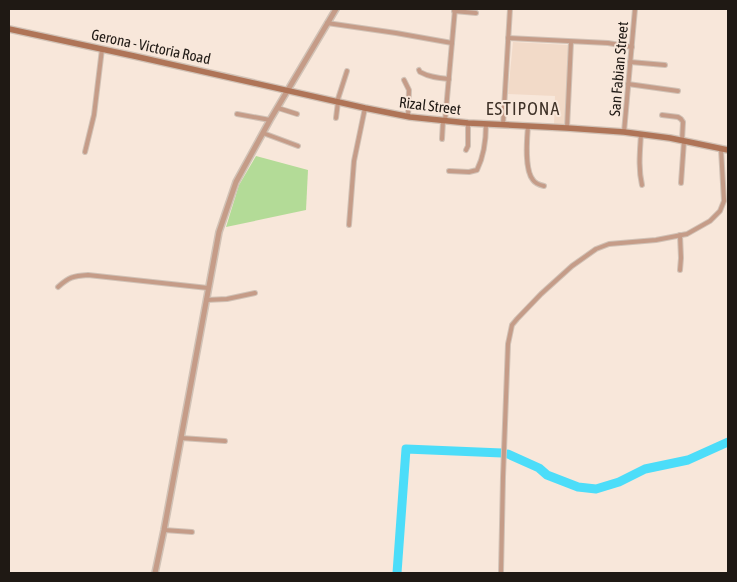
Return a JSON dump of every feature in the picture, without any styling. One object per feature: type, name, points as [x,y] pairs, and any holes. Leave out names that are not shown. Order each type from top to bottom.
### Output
[{"type":"main road","name":"Gerona - Victoria Road","points":[[9,29],[288,90]]},
{"type":"main road","name":"Rizal Street","points":[[288,90],[408,117],[468,123],[624,132],[721,149]]},
{"type":"main road","points":[[721,149],[728,150]]},
{"type":"street","points":[[155,573],[223,217],[236,182],[270,120],[336,9]]},
{"type":"street","points":[[503,125],[510,9]]},
{"type":"street","name":"San Fabian Street","points":[[624,132],[636,9]]},
{"type":"street","points":[[442,139],[454,10],[476,13]]},
{"type":"street","points":[[328,24],[452,43]]},
{"type":"street","points":[[508,38],[608,43],[632,47]]},
{"type":"street","points":[[567,128],[571,42]]},
{"type":"street","points":[[85,152],[94,115],[102,49]]},
{"type":"street","points":[[630,62],[666,65]]},
{"type":"street","points":[[419,70],[423,74],[432,77],[449,79]]},
{"type":"street","points":[[336,118],[338,102],[347,71]]},
{"type":"street","points":[[404,80],[409,90],[408,117]]},
{"type":"street","points":[[628,84],[678,91]]},
{"type":"street","points":[[278,108],[297,114]]},
{"type":"street","points":[[349,225],[354,161],[365,108]]},
{"type":"street","points":[[237,114],[270,120]]},
{"type":"street","points":[[662,115],[678,117],[683,122],[681,183]]},
{"type":"street","points":[[466,150],[468,146],[468,123]]},
{"type":"street","points":[[449,171],[470,172],[477,170],[484,150],[486,124]]},
{"type":"street","points":[[528,126],[527,150],[530,174],[533,181],[544,186]]},
{"type":"street","points":[[263,133],[298,146]]},
{"type":"street","points":[[641,134],[639,157],[642,184]]},
{"type":"street","points":[[501,573],[508,344],[512,325],[541,294],[577,262],[596,249],[609,244],[680,236],[710,221],[723,206],[724,201],[721,149]]},
{"type":"street","points":[[680,236],[680,270]]},
{"type":"street","points":[[58,287],[73,276],[88,275],[208,288]]},
{"type":"street","points":[[206,300],[255,293]]},
{"type":"street","points":[[181,438],[225,441]]},
{"type":"street","points":[[164,530],[192,532]]},
{"type":"shaded area","points":[[513,42],[569,45],[565,125],[554,125],[555,96],[508,94]]},
{"type":"green space","points":[[256,156],[308,170],[306,210],[226,227],[239,185]]},
{"type":"waterway","points":[[508,454],[539,468],[547,475],[578,487],[596,489],[619,482],[645,469],[688,460],[728,442]]},
{"type":"waterway","points":[[397,573],[406,449],[502,453]]},
{"type":"district","name":"ESTIPONA","points":[[523,109]]}]
